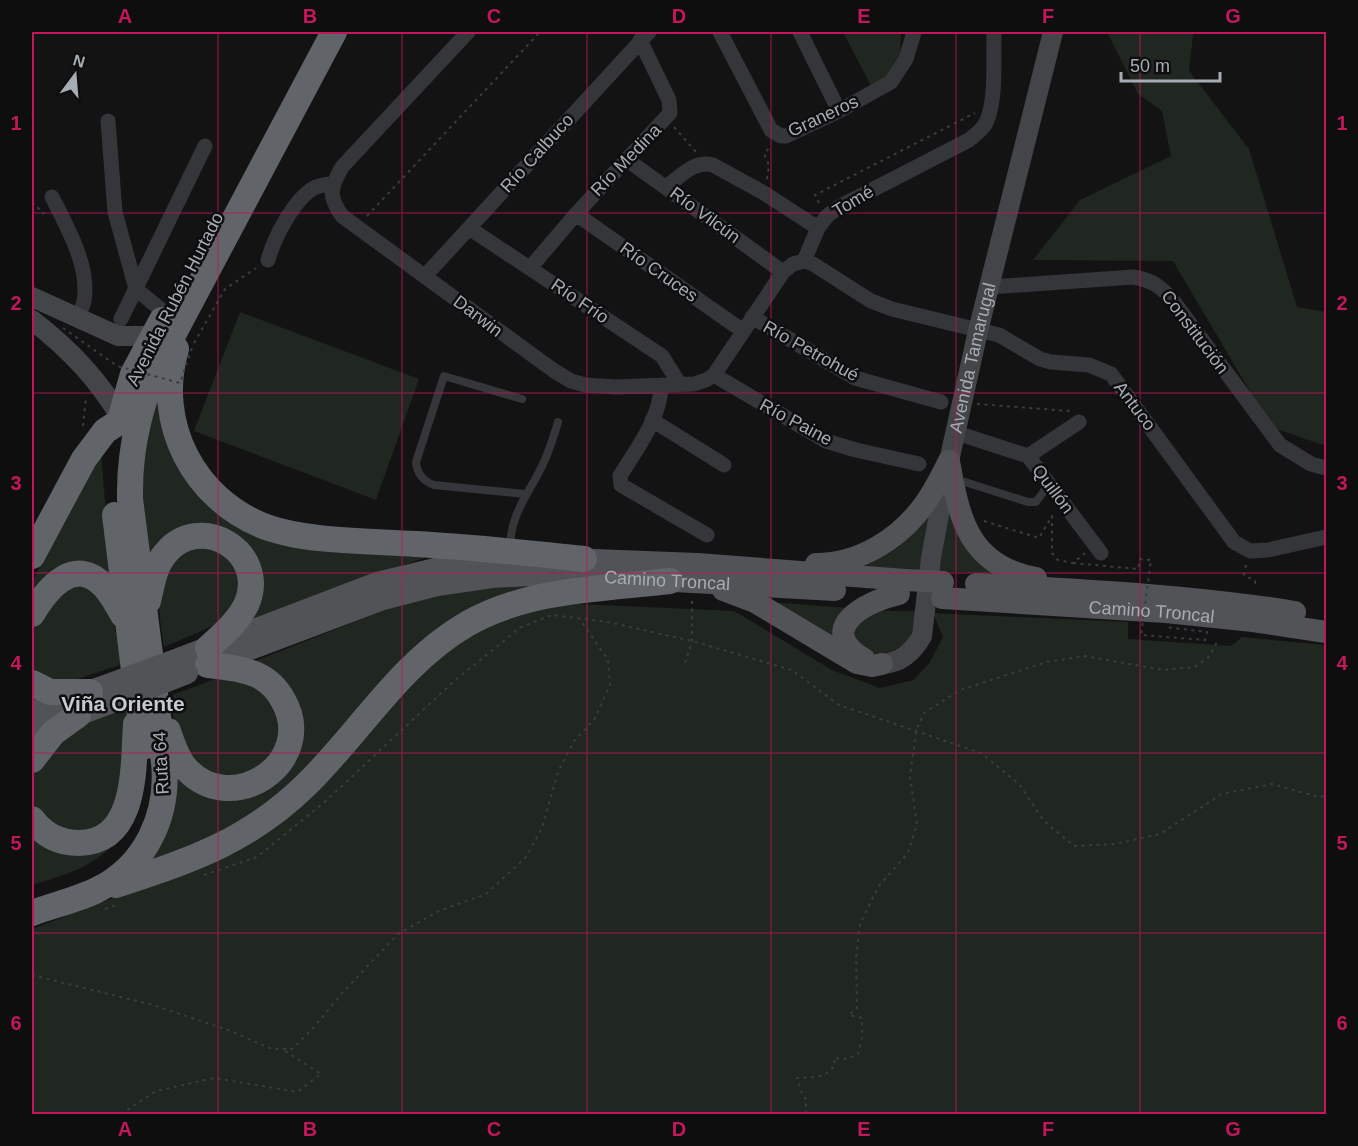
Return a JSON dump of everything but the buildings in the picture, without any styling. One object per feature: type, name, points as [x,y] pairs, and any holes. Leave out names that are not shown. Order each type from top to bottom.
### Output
[{"type":"highway","name":"Avenida Rubén Hurtado","points":[[137,618],[130,499],[132,447],[145,393],[177,311],[317,32]]},
{"type":"highway","name":"Avenida Rubén Hurtado","points":[[137,618],[113,495],[120,420],[133,374],[153,336],[177,311],[334,32]]},
{"type":"highway","points":[[177,311],[170,369],[169,395],[172,420],[192,466],[213,492],[238,512],[266,527],[298,535],[584,559]]},
{"type":"highway","points":[[32,556],[84,459],[105,431],[120,420]]},
{"type":"highway","points":[[32,615],[41,598],[57,582],[72,575],[80,575],[93,578],[105,586],[137,618],[162,556],[168,549],[193,536],[221,539],[230,544],[248,567],[251,586],[249,596],[241,613],[227,631],[196,661]]},
{"type":"highway","points":[[84,895],[188,861],[209,852],[271,815],[308,783],[417,661],[441,641],[467,624],[521,601],[551,595],[695,578]]},
{"type":"highway","name":"Ruta 64","points":[[32,899],[73,886],[100,872],[122,852],[138,827],[147,799],[150,771],[136,693],[137,618]]},
{"type":"highway","points":[[136,693],[178,756],[191,773],[199,779],[219,787],[240,788],[261,780],[277,767],[287,748],[291,728],[286,707],[275,689],[258,676],[236,668],[196,661]]},
{"type":"highway","points":[[32,683],[50,692],[90,692]]},
{"type":"highway","points":[[32,819],[53,838],[72,843],[102,837],[118,824],[123,816],[133,782],[136,693]]},
{"type":"highway","name":"Ruta 64","points":[[32,913],[84,895],[111,882],[134,862],[148,844],[158,824],[166,778],[136,693]]},
{"type":"highway","points":[[32,760],[53,733],[78,715]]},
{"type":"main road","points":[[949,461],[961,513],[977,547],[997,565],[1021,575],[1126,593]]},
{"type":"main road","points":[[695,578],[830,564],[866,554],[886,542],[906,525],[925,502],[949,461]]},
{"type":"main road","name":"Camino Troncal","points":[[32,732],[136,693],[196,661],[377,583],[420,571],[499,559],[584,559],[695,578]]},
{"type":"main road","name":"Camino Troncal","points":[[196,661],[383,599],[455,582],[492,577],[549,574],[695,578],[903,589],[1126,593],[1254,605],[1326,617]]},
{"type":"main road","points":[[695,578],[755,602],[857,663],[872,666],[882,664]]},
{"type":"main road","points":[[882,664],[866,660],[850,649],[844,636],[845,628],[853,613],[875,600],[903,589]]},
{"type":"main road","name":"Camino Troncal","points":[[943,590],[1252,621],[1326,632]]},
{"type":"main road","name":"Camino Troncal","points":[[32,712],[90,692],[136,693]]},
{"type":"street","points":[[268,260],[278,230],[307,193],[316,187],[333,183],[352,155],[468,32]]},
{"type":"street","name":"Graneros","points":[[720,32],[771,130],[781,136],[791,135],[891,82],[906,58],[914,32]]},
{"type":"street","points":[[800,32],[839,111]]},
{"type":"street","name":"Tomé","points":[[804,261],[818,228],[827,216],[850,200],[969,140],[980,131],[985,124],[991,101],[994,32]]},
{"type":"street","name":"Avenida Tamarugal","points":[[882,664],[894,663],[907,655],[916,647],[922,636],[931,558],[949,461],[978,331],[1053,32]]},
{"type":"street","name":"Río Medina","points":[[530,268],[576,214],[667,118],[670,112],[669,100],[646,34]]},
{"type":"street","name":"Río Calbuco","points":[[425,276],[646,34]]},
{"type":"street","points":[[108,122],[115,212],[136,289],[177,311]]},
{"type":"street","points":[[121,319],[205,146]]},
{"type":"street","name":"Río Vilcún","points":[[626,159],[783,272]]},
{"type":"street","points":[[666,186],[696,164],[713,165],[764,193],[818,228]]},
{"type":"street","name":"Darwin","points":[[333,183],[332,202],[342,216],[518,345],[572,381],[585,385],[616,387],[661,385]]},
{"type":"street","points":[[52,197],[75,243],[84,282],[84,302],[70,324]]},
{"type":"street","name":"Río Cruces","points":[[576,214],[743,331]]},
{"type":"street","name":"Río Frío","points":[[469,228],[662,356],[680,386]]},
{"type":"street","points":[[707,535],[621,485],[620,476],[652,420],[661,397],[661,385],[680,386],[706,380],[714,375],[783,272],[794,264],[804,261]]},
{"type":"street","name":"Antuco","points":[[804,261],[813,264],[871,301],[892,309],[1006,338],[1040,359],[1050,362],[1089,365],[1111,374],[1234,542],[1250,551]]},
{"type":"street","name":"Constitución","points":[[990,287],[1133,277],[1153,282],[1163,288],[1174,302],[1280,445],[1311,464],[1326,468]]},
{"type":"street","points":[[120,420],[110,399],[84,367],[55,338],[32,320],[38,299],[70,324],[118,336],[153,336]]},
{"type":"street","name":"Río Petrohué","points":[[752,317],[855,378],[941,402]]},
{"type":"street","name":"Río Paine","points":[[714,375],[826,441],[919,464]]},
{"type":"street","points":[[1028,456],[1076,417]]},
{"type":"street","points":[[652,420],[724,465]]},
{"type":"street","name":"Quillón","points":[[957,433],[1028,456],[1098,549]]},
{"type":"street","points":[[1250,551],[1268,550],[1326,537]]},
{"type":"lane","points":[[522,399],[444,376],[416,462],[419,474],[428,483],[434,485],[525,494]]},
{"type":"lane","points":[[510,552],[512,528],[525,494],[544,463],[558,422]]},
{"type":"lane","points":[[965,482],[1028,502],[1036,502],[1050,484]]},
{"type":"path","points":[[357,227],[540,32]]},
{"type":"path","points":[[814,195],[970,117]]},
{"type":"path","points":[[667,118],[705,163]]},
{"type":"path","points":[[764,193],[769,165],[764,154],[781,136]]},
{"type":"path","points":[[70,324],[117,366],[180,383],[193,345],[225,289],[268,260]]},
{"type":"path","points":[[83,431],[87,400],[84,367]]},
{"type":"path","points":[[962,403],[1076,417]]},
{"type":"path","points":[[961,513],[1039,538],[1052,516],[1052,553],[1058,560],[1138,569],[1140,559],[1150,560],[1141,635],[1205,640],[1207,632],[1165,627]]},
{"type":"path","points":[[1073,563],[1098,549]]},
{"type":"path","points":[[1250,551],[1244,575],[1255,580],[1254,605]]},
{"type":"path","points":[[685,663],[692,641],[695,578]]},
{"type":"path","points":[[32,975],[153,1005],[228,1030],[272,1049],[292,1049],[314,1027],[342,992],[398,934],[438,911],[486,894],[526,857],[542,828],[558,772],[574,741],[594,720],[610,685],[608,660],[579,618],[608,622],[692,641],[792,670],[839,705],[981,753],[1019,784],[1044,820],[1074,846],[1115,844],[1160,834],[1222,794],[1272,784],[1319,797],[1326,796]]},
{"type":"path","points":[[806,1114],[807,1101],[797,1078],[823,1076],[830,1073],[836,1065],[834,1058],[844,1059],[858,1055],[862,1038],[862,1018],[849,1015],[857,1008],[856,958],[860,924],[878,887],[908,853],[917,824],[910,777],[915,731],[924,713],[960,690],[1047,662],[1085,656],[1163,670],[1195,667],[1210,656],[1217,642]]},
{"type":"path","points":[[121,1114],[156,1091],[214,1078],[297,1092],[321,1074],[282,1049]]},
{"type":"shaded area","points":[[843,32],[901,32],[900,60],[889,77],[871,86]]},
{"type":"shaded area","points":[[1107,32],[1191,32],[1193,35],[1189,71],[1249,149],[1297,307],[1326,312],[1326,446],[1271,427],[1173,261],[1033,260],[1080,200],[1171,156],[1162,111],[1138,94]]},
{"type":"shaded area","points":[[240,312],[419,379],[376,500],[194,431]]},
{"type":"shaded area","points":[[165,367],[207,503],[436,554],[347,584],[250,622],[233,535],[148,562],[140,483],[144,435]]},
{"type":"shaded area","points":[[101,454],[112,583],[50,575],[34,588],[32,593],[32,582],[77,490]]},
{"type":"shaded area","points":[[935,499],[922,572],[836,566]]},
{"type":"shaded area","points":[[952,499],[1002,574],[937,571]]},
{"type":"shaded area","points":[[185,544],[212,545],[242,569],[232,615],[164,647],[159,609],[160,588],[165,571]]},
{"type":"shaded area","points":[[80,581],[110,607],[123,664],[59,685],[32,673],[32,633],[39,613]]},
{"type":"shaded area","points":[[574,583],[474,611],[298,782],[240,828],[137,872],[172,761],[230,793],[299,743],[245,665],[412,599],[489,587]]},
{"type":"shaded area","points":[[769,602],[850,608],[842,646]]},
{"type":"shaded area","points":[[556,603],[734,611],[832,670],[880,688],[914,680],[930,662],[943,637],[933,613],[1128,622],[1128,639],[1231,646],[1242,637],[1326,645],[1326,1114],[32,1114],[32,929],[220,857],[300,805],[455,643],[487,624]]},
{"type":"shaded area","points":[[865,611],[917,611],[915,631],[905,644],[891,652],[874,654],[855,645],[851,634]]},
{"type":"shaded area","points":[[218,678],[243,680],[266,689],[287,725],[268,768],[224,778],[204,769],[189,755],[178,738],[169,696]]},
{"type":"shaded area","points":[[132,707],[130,778],[103,830],[70,834],[38,812],[32,801],[33,767],[67,728]]},
{"type":"shaded area","points":[[32,836],[121,837],[101,856],[80,868],[32,885]]},
{"type":"district","name":"Viña Oriente","points":[[123,703]]}]
